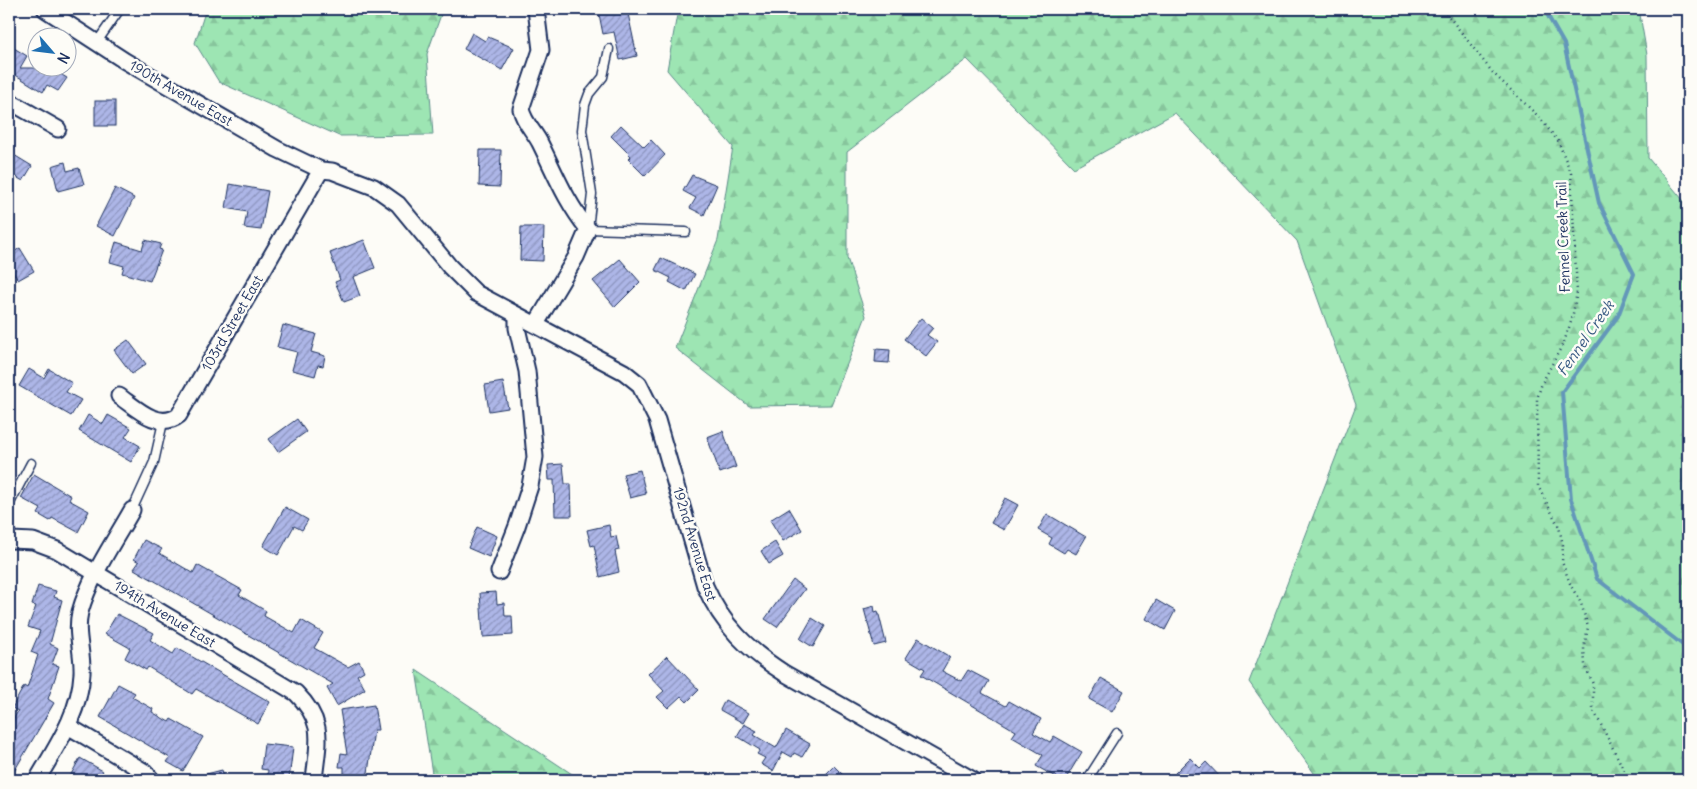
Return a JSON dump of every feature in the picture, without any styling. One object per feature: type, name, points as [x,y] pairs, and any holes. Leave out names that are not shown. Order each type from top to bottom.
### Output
[{"type":"street","name":"190th Avenue East","points":[[45,9],[276,149],[321,170]]},
{"type":"street","points":[[321,170],[350,177],[374,187],[390,198],[464,283],[476,293],[517,316],[536,324],[576,257],[588,229],[574,212],[536,136],[523,118],[521,109],[541,50],[536,9]]},
{"type":"street","points":[[9,101],[58,129]]},
{"type":"street","name":"103rd Street East","points":[[163,422],[172,421],[185,407],[321,170]]},
{"type":"street","points":[[499,572],[527,494],[534,457],[527,371],[517,316]]},
{"type":"street","name":"192nd Avenue East","points":[[536,324],[624,372],[639,384],[657,420],[705,586],[714,607],[726,625],[764,660],[784,673],[973,780]]},
{"type":"street","points":[[119,396],[154,420],[163,422]]},
{"type":"street","points":[[37,780],[68,726],[76,704],[82,672],[78,624],[81,610],[96,573],[132,510]]},
{"type":"street","name":"194th Avenue East","points":[[11,540],[43,544],[96,573],[296,693],[310,708],[315,717],[319,738],[314,780]]},
{"type":"street","points":[[68,726],[145,772],[152,780]]},
{"type":"lane","points":[[97,42],[120,9]]},
{"type":"lane","points":[[609,49],[603,77],[589,94],[585,105],[582,130],[592,194],[588,229],[686,232]]},
{"type":"lane","points":[[132,510],[154,462],[163,422]]},
{"type":"lane","points":[[9,505],[31,463]]},
{"type":"lane","points":[[9,521],[11,540]]},
{"type":"lane","points":[[1087,780],[1117,733]]},
{"type":"path","name":"Fennel Creek Trail","points":[[1443,9],[1493,74],[1539,117],[1558,141],[1571,173],[1577,292],[1572,320],[1564,342],[1542,383],[1537,399],[1538,486],[1559,526],[1563,546],[1562,562],[1571,586],[1581,603],[1588,627],[1584,648],[1584,665],[1593,684],[1593,709],[1629,780]]},
{"type":"green space","points":[[206,9],[443,9],[427,54],[433,135],[339,136],[219,82],[195,43]]},
{"type":"green space","points":[[678,9],[1639,9],[1647,55],[1648,158],[1688,206],[1688,780],[1319,780],[1249,682],[1356,405],[1297,241],[1175,113],[1074,168],[967,59],[847,152],[847,258],[866,316],[831,405],[749,406],[675,348],[718,240],[733,147],[667,70]]},
{"type":"green space","points":[[416,670],[581,780],[433,780]]},
{"type":"building","points":[[627,9],[637,56],[620,60],[614,32],[603,34],[599,14]]},
{"type":"building","points":[[472,33],[485,41],[488,37],[514,48],[502,70],[464,49]]},
{"type":"building","points":[[9,45],[27,56],[20,68],[28,68],[28,78],[67,78],[58,91],[47,85],[43,92],[9,71]]},
{"type":"building","points":[[95,101],[115,101],[115,126],[95,126]]},
{"type":"building","points":[[621,125],[644,147],[651,140],[665,155],[645,176],[628,159],[631,156],[611,136]]},
{"type":"building","points":[[480,150],[501,150],[500,187],[479,186]]},
{"type":"building","points":[[9,152],[32,166],[23,181],[9,173]]},
{"type":"building","points":[[65,162],[67,171],[79,168],[84,184],[58,191],[52,166]]},
{"type":"building","points":[[692,175],[717,185],[704,215],[690,208],[696,198],[683,191]]},
{"type":"building","points":[[230,184],[268,191],[261,230],[244,228],[247,212],[226,208]]},
{"type":"building","points":[[115,188],[134,198],[115,236],[96,226]]},
{"type":"building","points":[[521,227],[544,227],[543,261],[520,260]]},
{"type":"building","points":[[145,240],[161,244],[159,249],[162,250],[150,281],[122,273],[124,266],[110,262],[116,242],[142,250]]},
{"type":"building","points":[[364,240],[375,268],[353,277],[360,296],[344,302],[335,282],[340,280],[330,253]]},
{"type":"building","points":[[20,248],[34,271],[18,280],[9,265],[9,255]]},
{"type":"building","points":[[661,258],[695,274],[686,291],[669,282],[671,278],[655,270]]},
{"type":"building","points":[[620,259],[640,282],[615,307],[593,281]]},
{"type":"building","points":[[921,318],[933,328],[927,335],[937,342],[926,356],[904,339]]},
{"type":"building","points":[[283,325],[316,334],[311,352],[325,356],[323,366],[318,365],[315,376],[292,370],[297,352],[277,347]]},
{"type":"building","points":[[128,340],[146,364],[132,374],[114,350]]},
{"type":"building","points":[[876,349],[890,350],[889,363],[875,362]]},
{"type":"building","points":[[29,369],[44,378],[49,369],[72,383],[66,392],[81,400],[71,416],[19,386]]},
{"type":"building","points":[[503,382],[508,408],[489,411],[485,385]]},
{"type":"building","points":[[88,415],[103,424],[108,415],[131,428],[125,437],[140,446],[131,462],[79,431]]},
{"type":"building","points":[[297,419],[306,432],[278,452],[269,439]]},
{"type":"building","points":[[723,431],[736,467],[720,473],[707,437]]},
{"type":"building","points":[[563,464],[565,484],[571,484],[572,516],[555,516],[554,480],[549,480],[548,465]]},
{"type":"building","points":[[640,470],[646,494],[630,498],[623,474]]},
{"type":"building","points":[[34,474],[71,496],[69,500],[89,511],[78,532],[52,518],[50,521],[38,514],[41,509],[21,498]]},
{"type":"building","points":[[1005,498],[1018,505],[1004,530],[991,523]]},
{"type":"building","points":[[285,507],[308,520],[302,530],[294,526],[278,555],[263,546]]},
{"type":"building","points":[[789,508],[802,530],[783,541],[770,520]]},
{"type":"building","points":[[1047,514],[1086,537],[1076,554],[1067,549],[1064,553],[1049,544],[1052,538],[1038,530]]},
{"type":"building","points":[[609,525],[611,537],[616,536],[619,550],[615,551],[619,572],[600,577],[594,545],[591,546],[587,530]]},
{"type":"building","points":[[477,527],[497,536],[489,557],[468,548]]},
{"type":"building","points":[[144,540],[162,549],[159,553],[193,573],[197,565],[242,590],[239,595],[266,611],[264,616],[294,633],[301,620],[323,633],[314,648],[348,667],[359,661],[364,671],[357,675],[365,689],[337,706],[327,688],[333,684],[134,569],[139,562],[134,559]]},
{"type":"building","points":[[775,542],[783,556],[769,564],[761,551]]},
{"type":"building","points":[[793,580],[805,589],[777,627],[765,619]]},
{"type":"building","points":[[38,586],[56,591],[54,597],[62,600],[50,644],[58,648],[52,664],[59,666],[48,699],[54,703],[9,780],[9,727],[18,711],[12,708],[24,686],[27,688],[38,655],[31,652],[40,631],[28,627],[36,606],[32,605]]},
{"type":"building","points":[[496,592],[497,604],[504,603],[505,616],[512,616],[513,635],[483,637],[480,593]]},
{"type":"building","points":[[1156,600],[1175,611],[1165,630],[1146,619]]},
{"type":"building","points":[[874,606],[875,612],[878,611],[886,643],[874,646],[864,609]]},
{"type":"building","points":[[117,614],[154,633],[150,640],[173,654],[177,648],[270,702],[258,724],[196,689],[192,694],[148,667],[146,670],[125,658],[130,648],[105,634]]},
{"type":"building","points":[[812,618],[825,626],[813,647],[800,639]]},
{"type":"building","points":[[918,638],[950,657],[942,671],[961,681],[968,670],[989,681],[982,693],[1006,706],[1009,701],[1041,719],[1033,733],[1050,742],[1054,736],[1082,752],[1065,780],[1061,780],[1036,766],[1043,755],[1012,737],[1016,731],[921,675],[925,669],[906,658]]},
{"type":"building","points":[[667,656],[699,690],[687,702],[681,696],[668,708],[657,697],[664,691],[648,674]]},
{"type":"building","points":[[1101,678],[1124,691],[1112,712],[1089,699]]},
{"type":"building","points":[[118,684],[135,693],[132,697],[153,709],[152,712],[169,722],[171,719],[203,737],[183,771],[167,762],[170,758],[100,717]]},
{"type":"building","points":[[725,700],[749,713],[743,723],[720,710]]},
{"type":"building","points":[[374,705],[378,730],[374,730],[367,780],[344,780],[344,767],[339,767],[341,753],[347,754],[340,710]]},
{"type":"building","points":[[744,724],[757,731],[754,735],[776,748],[786,730],[810,744],[802,757],[794,753],[792,757],[783,752],[773,771],[761,764],[765,758],[757,754],[760,750],[737,736]]},
{"type":"building","points":[[264,744],[293,747],[289,780],[267,780],[268,770],[261,769]]},
{"type":"building","points":[[80,758],[103,771],[97,780],[68,780]]},
{"type":"building","points":[[1190,758],[1200,768],[1206,762],[1223,780],[1182,780],[1175,773]]},
{"type":"building","points":[[834,766],[848,780],[820,780]]},
{"type":"building","points":[[222,770],[225,780],[195,780],[195,777]]},
{"type":"waterway","name":"Fennel Creek","points":[[1544,9],[1564,44],[1599,203],[1634,274],[1618,316],[1562,392],[1571,499],[1597,579],[1688,649]]},
{"type":"waterway","name":"Fennel Creek","points":[[1688,709],[1683,721],[1688,727]]}]
